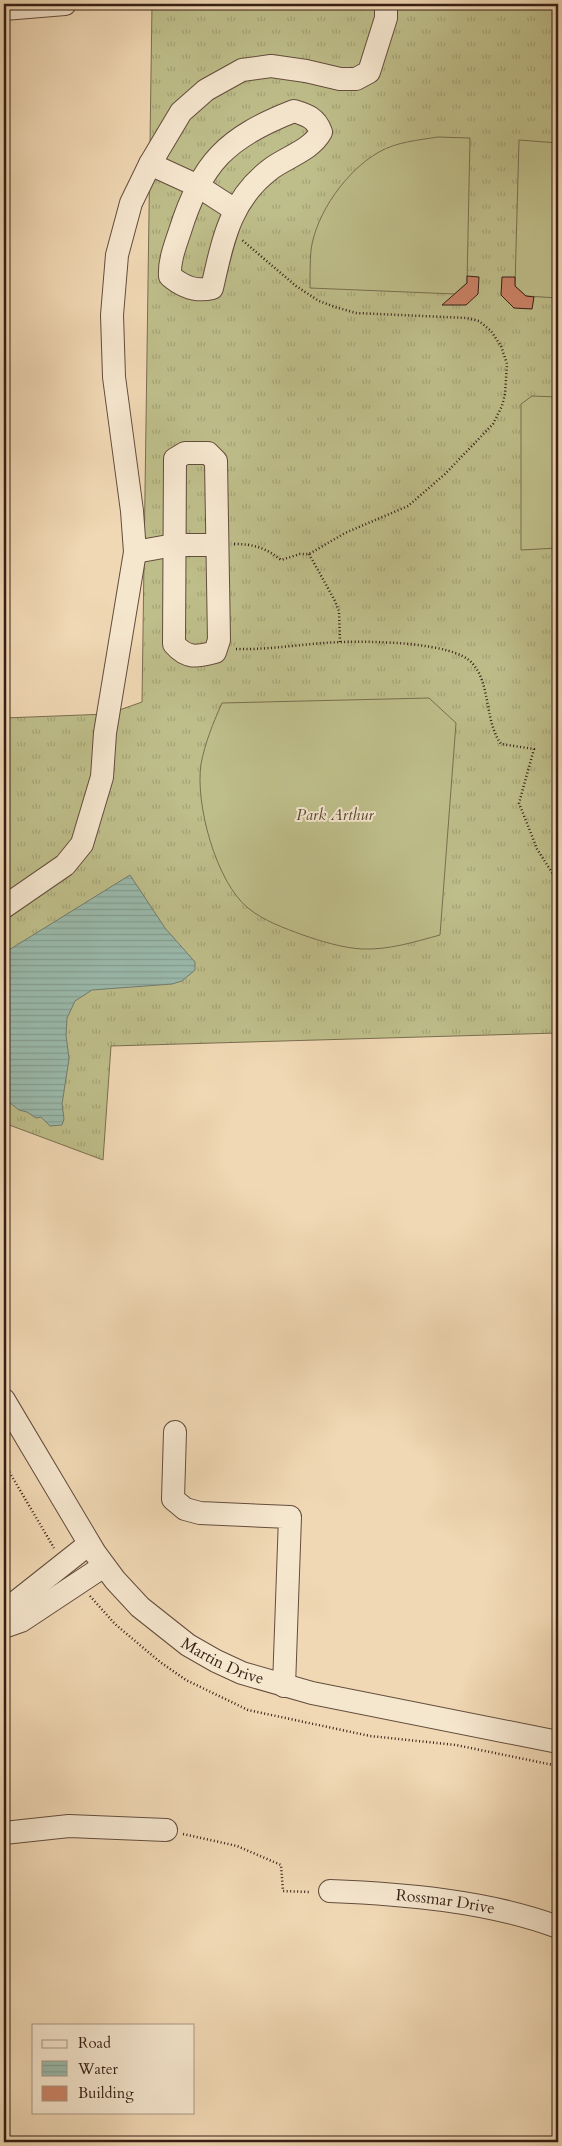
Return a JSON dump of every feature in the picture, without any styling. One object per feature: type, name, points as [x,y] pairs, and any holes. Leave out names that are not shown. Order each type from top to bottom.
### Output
[{"type":"street","points":[[4,9],[65,4]]},
{"type":"street","points":[[4,908],[65,865],[82,844],[102,777],[105,733],[135,552],[132,511],[114,377],[112,315],[117,255],[131,203],[150,164],[180,112],[206,90],[242,70],[271,66],[340,79],[356,79],[369,72],[386,18],[386,4]]},
{"type":"street","points":[[294,111],[307,115],[318,123],[321,132],[315,142],[272,168],[249,188],[235,210],[224,234],[212,288],[201,291],[180,285],[170,276],[169,266],[185,215],[198,186],[211,163],[242,134],[294,111]]},
{"type":"street","points":[[150,164],[198,186],[235,210]]},
{"type":"street","points":[[185,453],[208,453],[216,460],[219,640],[215,652],[198,656],[181,653],[174,644],[174,545],[175,458],[185,453]]},
{"type":"street","points":[[135,552],[174,545],[216,545]]},
{"type":"street","name":"Martin Drive","points":[[4,1400],[104,1566],[140,1607],[188,1645],[242,1673],[284,1686],[558,1742]]},
{"type":"street","points":[[175,1432],[173,1499],[185,1509],[200,1513],[290,1517],[284,1686]]},
{"type":"street","points":[[4,1627],[17,1601],[89,1544]]},
{"type":"street","points":[[4,1627],[21,1621],[104,1566]]},
{"type":"street","points":[[4,1833],[69,1826],[166,1830]]},
{"type":"street","name":"Rossmar Drive","points":[[330,1891],[431,1898],[508,1913],[558,1927]]},
{"type":"path","points":[[216,545],[248,544],[260,546],[281,560],[309,554],[345,534],[405,508],[474,446],[499,414],[505,394],[507,364],[497,339],[479,322],[467,318],[356,313],[335,307],[319,301],[296,286],[243,241],[224,234]]},
{"type":"path","points":[[309,554],[335,601],[338,611],[340,642]]},
{"type":"path","points":[[219,640],[235,649],[256,650],[340,642],[420,645],[450,650],[467,657],[474,664],[480,675],[490,718],[496,737],[501,744],[534,749],[519,803],[537,849],[558,882]]},
{"type":"path","points":[[4,1463],[57,1551]]},
{"type":"path","points":[[166,1830],[236,1846],[281,1865],[283,1891],[330,1891]]},
{"type":"green space","name":"Park Arthur","points":[[152,4],[347,4],[558,9],[558,1033],[111,1046],[103,1160],[4,1123],[4,718],[108,714],[142,702]]},
{"type":"green space","points":[[438,137],[470,138],[467,283],[455,294],[310,288],[311,250],[314,236],[326,207],[345,181],[367,160],[379,152],[408,142]]},
{"type":"green space","points":[[519,140],[558,143],[558,298],[526,296],[515,286]]},
{"type":"green space","points":[[532,396],[558,397],[558,548],[521,550],[521,404]]},
{"type":"green space","points":[[429,698],[456,723],[440,935],[392,947],[362,949],[339,946],[289,930],[267,920],[248,908],[226,880],[217,862],[210,841],[201,800],[201,764],[210,733],[222,703]]},
{"type":"water","points":[[130,875],[165,928],[195,962],[195,970],[182,981],[172,984],[92,990],[75,1001],[67,1018],[66,1035],[69,1059],[62,1104],[64,1119],[62,1125],[50,1126],[41,1117],[36,1118],[27,1112],[19,1110],[4,1098],[4,953]]},
{"type":"building","points":[[467,276],[479,277],[478,294],[466,305],[442,305],[467,283]]},
{"type":"building","points":[[502,277],[515,277],[515,286],[526,296],[534,297],[532,309],[514,308],[501,295]]}]
